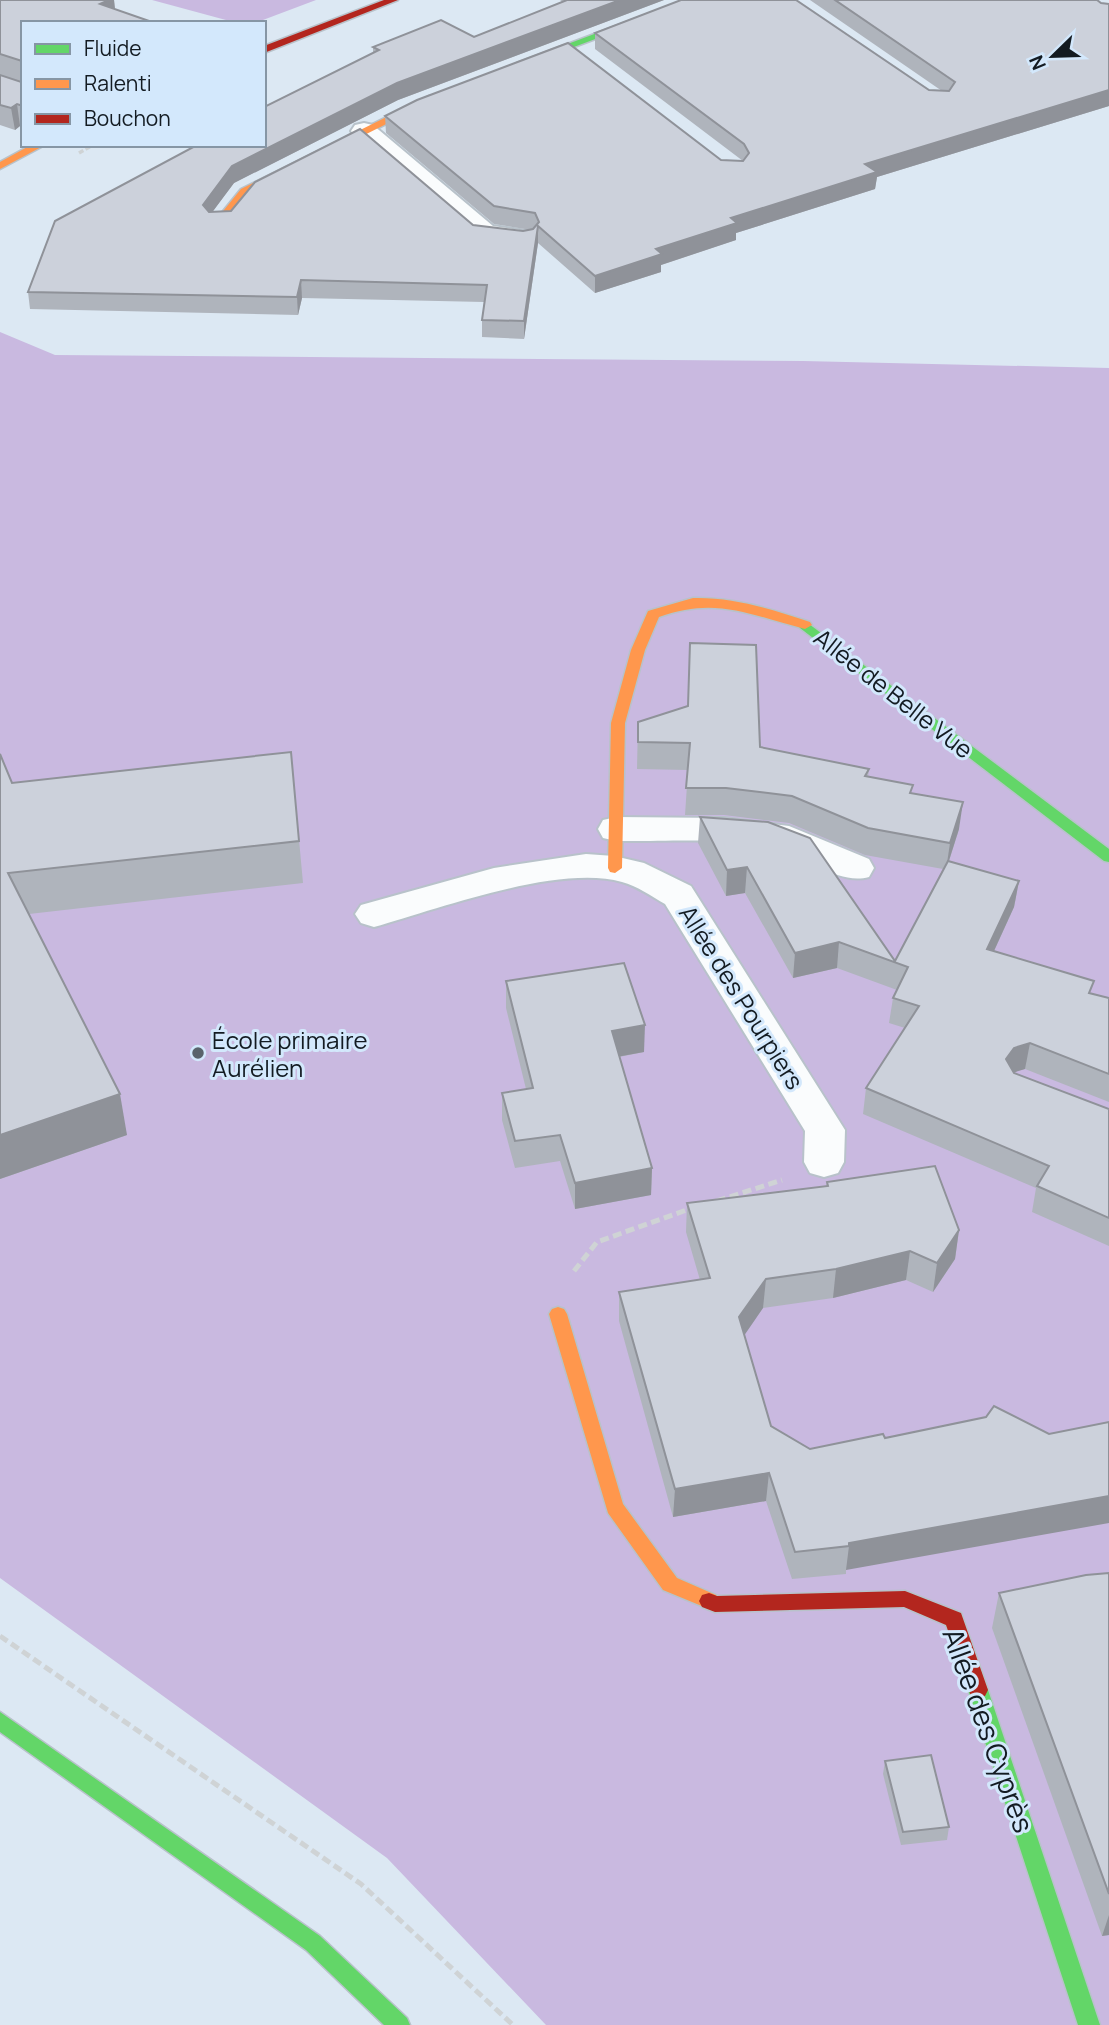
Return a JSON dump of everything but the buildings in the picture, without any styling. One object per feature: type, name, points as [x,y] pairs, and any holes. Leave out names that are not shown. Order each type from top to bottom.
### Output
[{"type":"street","points":[[266,49],[393,0]]},
{"type":"street","points":[[507,69],[694,0]]},
{"type":"street","points":[[569,45],[590,61]]},
{"type":"street","points":[[221,221],[245,191],[445,94]]},
{"type":"street","points":[[364,131],[485,234],[523,238]]},
{"type":"street","points":[[0,166],[36,147]]},
{"type":"street","name":"Allée de Belle Vue","points":[[616,829],[618,723],[638,650],[653,614],[678,603],[730,601],[806,625],[1109,856]]},
{"type":"street","points":[[615,868],[616,829],[724,830],[789,838],[856,868]]},
{"type":"street","name":"Allée des Pourpiers","points":[[374,914],[558,867],[615,868],[648,878],[678,895],[825,1130],[824,1161]]},
{"type":"street","name":"Allée des Cyprès","points":[[558,1314],[615,1507],[670,1584],[715,1604],[905,1599],[954,1619],[1095,2021]]},
{"type":"street","points":[[0,1721],[313,1943],[399,2025]]},
{"type":"path","points":[[712,1202],[777,1182],[824,1161]]},
{"type":"path","points":[[558,1314],[571,1274],[597,1241],[699,1206]]},
{"type":"path","points":[[0,1636],[361,1884],[513,2025]]},
{"type":"shaded area","points":[[152,0],[316,0],[260,21],[230,21]]},
{"type":"shaded area","points":[[0,332],[55,355],[803,361],[1109,368],[1109,2025],[546,2025],[387,1858],[0,1578]]},
{"type":"traffic: fast","points":[[522,63],[694,0]]},
{"type":"traffic: fast","points":[[805,625],[1109,857]]},
{"type":"traffic: fast","points":[[978,1690],[1089,2025]]},
{"type":"traffic: fast","points":[[0,1721],[313,1943],[399,2025]]},
{"type":"traffic: slow","points":[[221,221],[245,191],[433,98]]},
{"type":"traffic: slow","points":[[0,166],[36,147]]},
{"type":"traffic: slow","points":[[615,868],[618,723],[638,650],[653,614],[693,603],[730,603],[805,625]]},
{"type":"traffic: slow","points":[[558,1314],[615,1507],[670,1584],[709,1601]]},
{"type":"traffic: jam","points":[[266,49],[393,0]]},
{"type":"traffic: jam","points":[[709,1601],[715,1604],[905,1599],[954,1619],[978,1690]]},
{"type":"place","name":"École primaire Aurélien","points":[[198,1053]]}]
